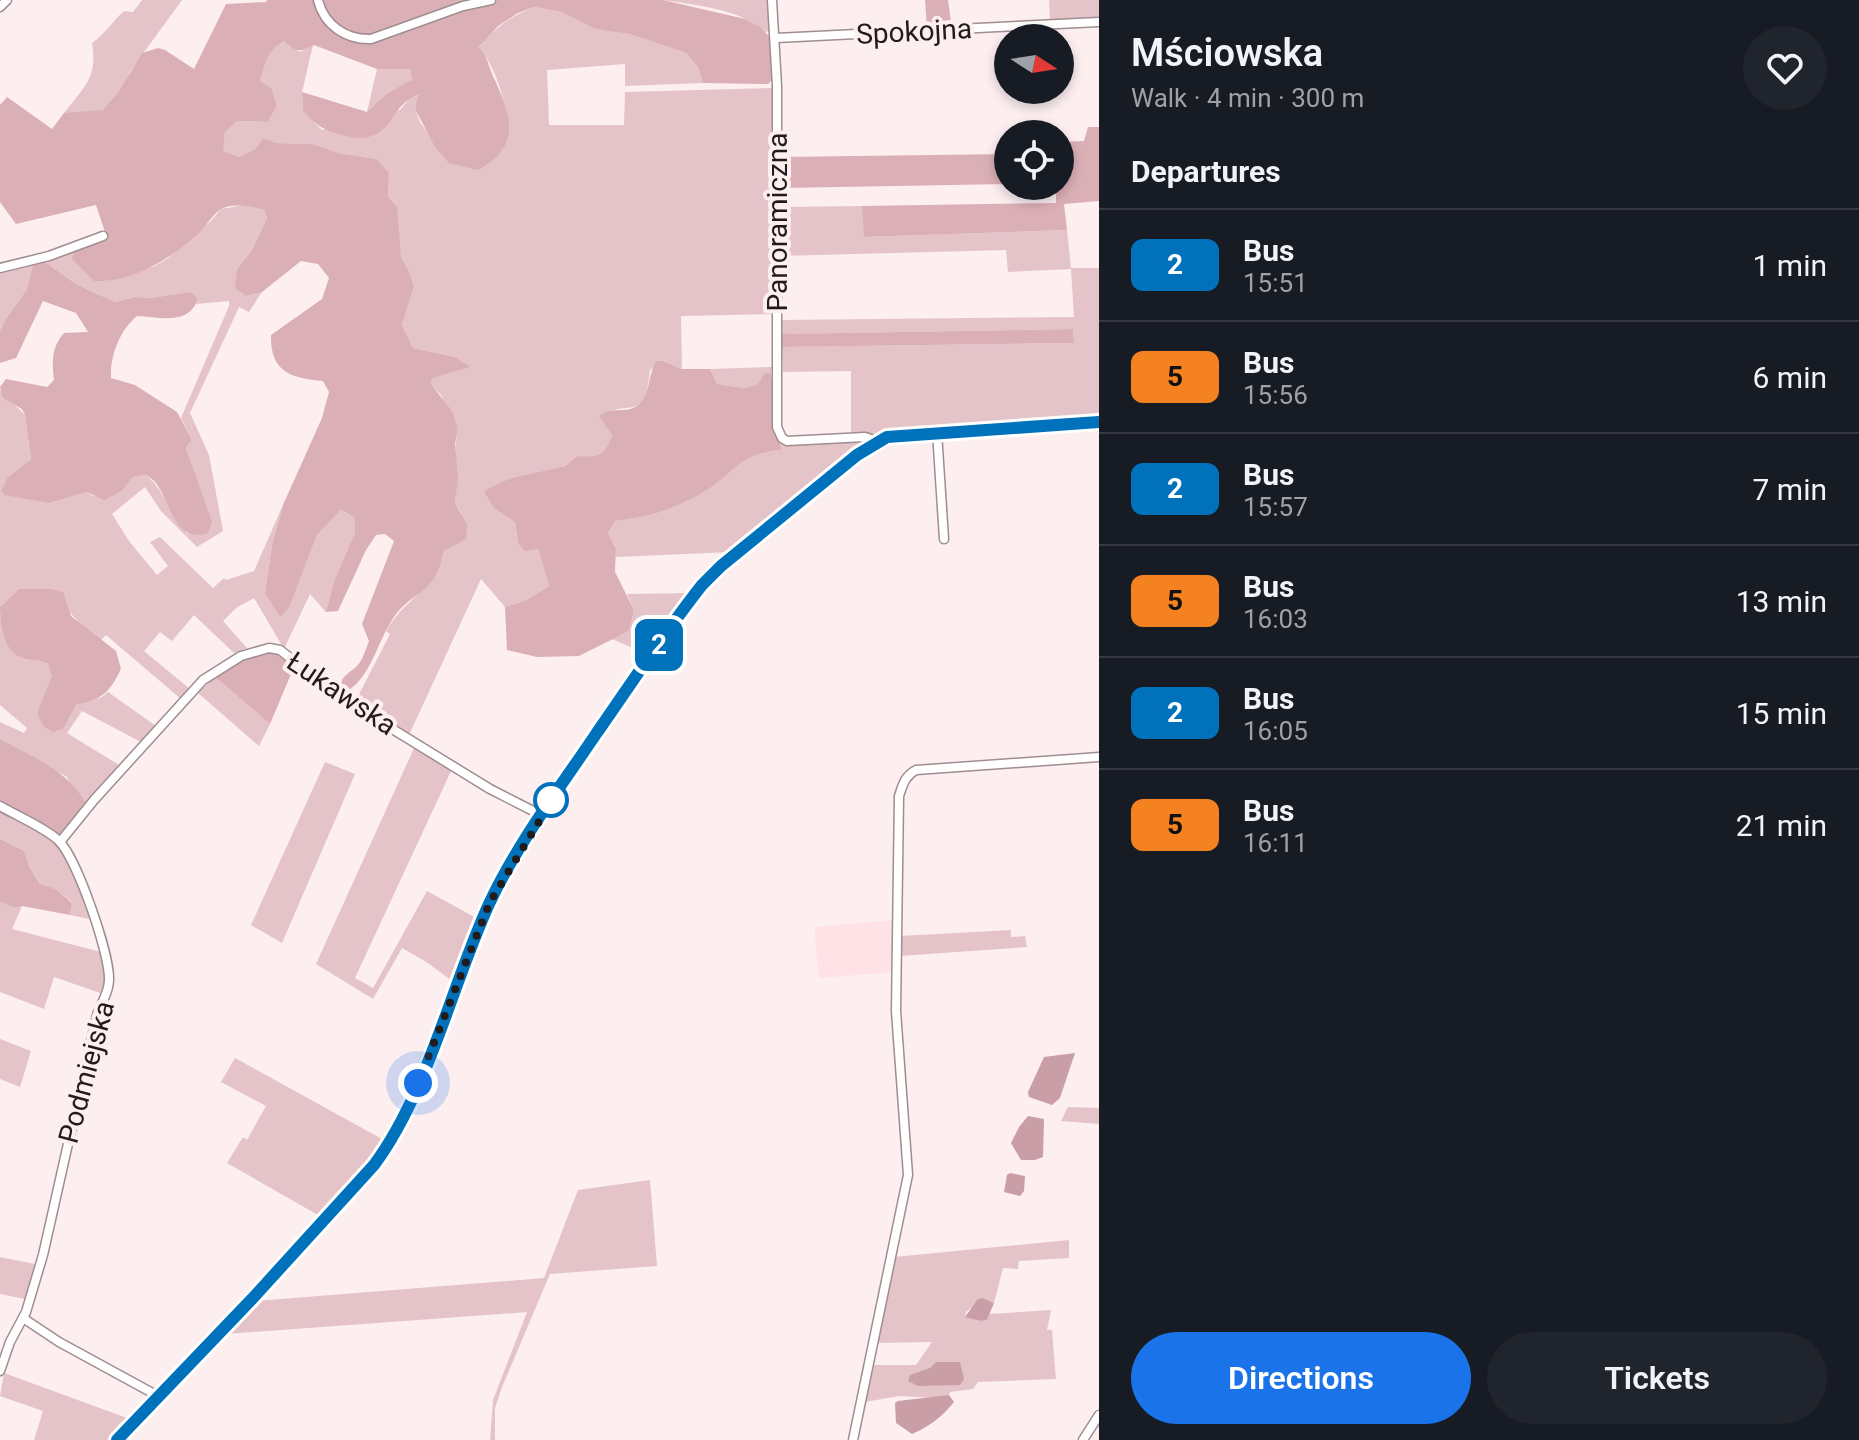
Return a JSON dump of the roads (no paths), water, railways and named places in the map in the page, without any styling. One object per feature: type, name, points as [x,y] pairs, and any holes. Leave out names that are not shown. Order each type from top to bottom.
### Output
[{"type":"street","points":[[0,7],[7,0]]},
{"type":"street","points":[[318,0],[334,27],[346,36],[362,40],[463,6],[491,0]]},
{"type":"street","name":"Panoramiczna","points":[[772,0],[776,38],[777,427],[787,441],[865,437],[877,441]]},
{"type":"street","name":"Spokojna","points":[[776,38],[1099,22]]},
{"type":"street","points":[[0,268],[49,256],[103,236]]},
{"type":"street","points":[[117,1440],[374,1165],[398,1128],[490,902],[541,815],[702,585],[733,556],[877,441],[896,435],[1099,422]]},
{"type":"street","points":[[937,432],[944,539]]},
{"type":"street","name":"Łukawska","points":[[60,842],[203,680],[241,656],[269,648],[280,650],[324,687],[490,789],[541,815]]},
{"type":"street","points":[[853,1440],[908,1175],[896,1011],[899,796],[903,783],[908,774],[916,770],[1099,757]]},
{"type":"street","points":[[0,806],[60,842]]},
{"type":"street","name":"Podmiejska","points":[[0,1371],[23,1318],[43,1255],[97,1015],[109,984],[109,967],[91,908],[60,842]]},
{"type":"street","points":[[23,1318],[59,1342],[158,1396]]},
{"type":"street","points":[[1083,1440],[1099,1415]]}]
